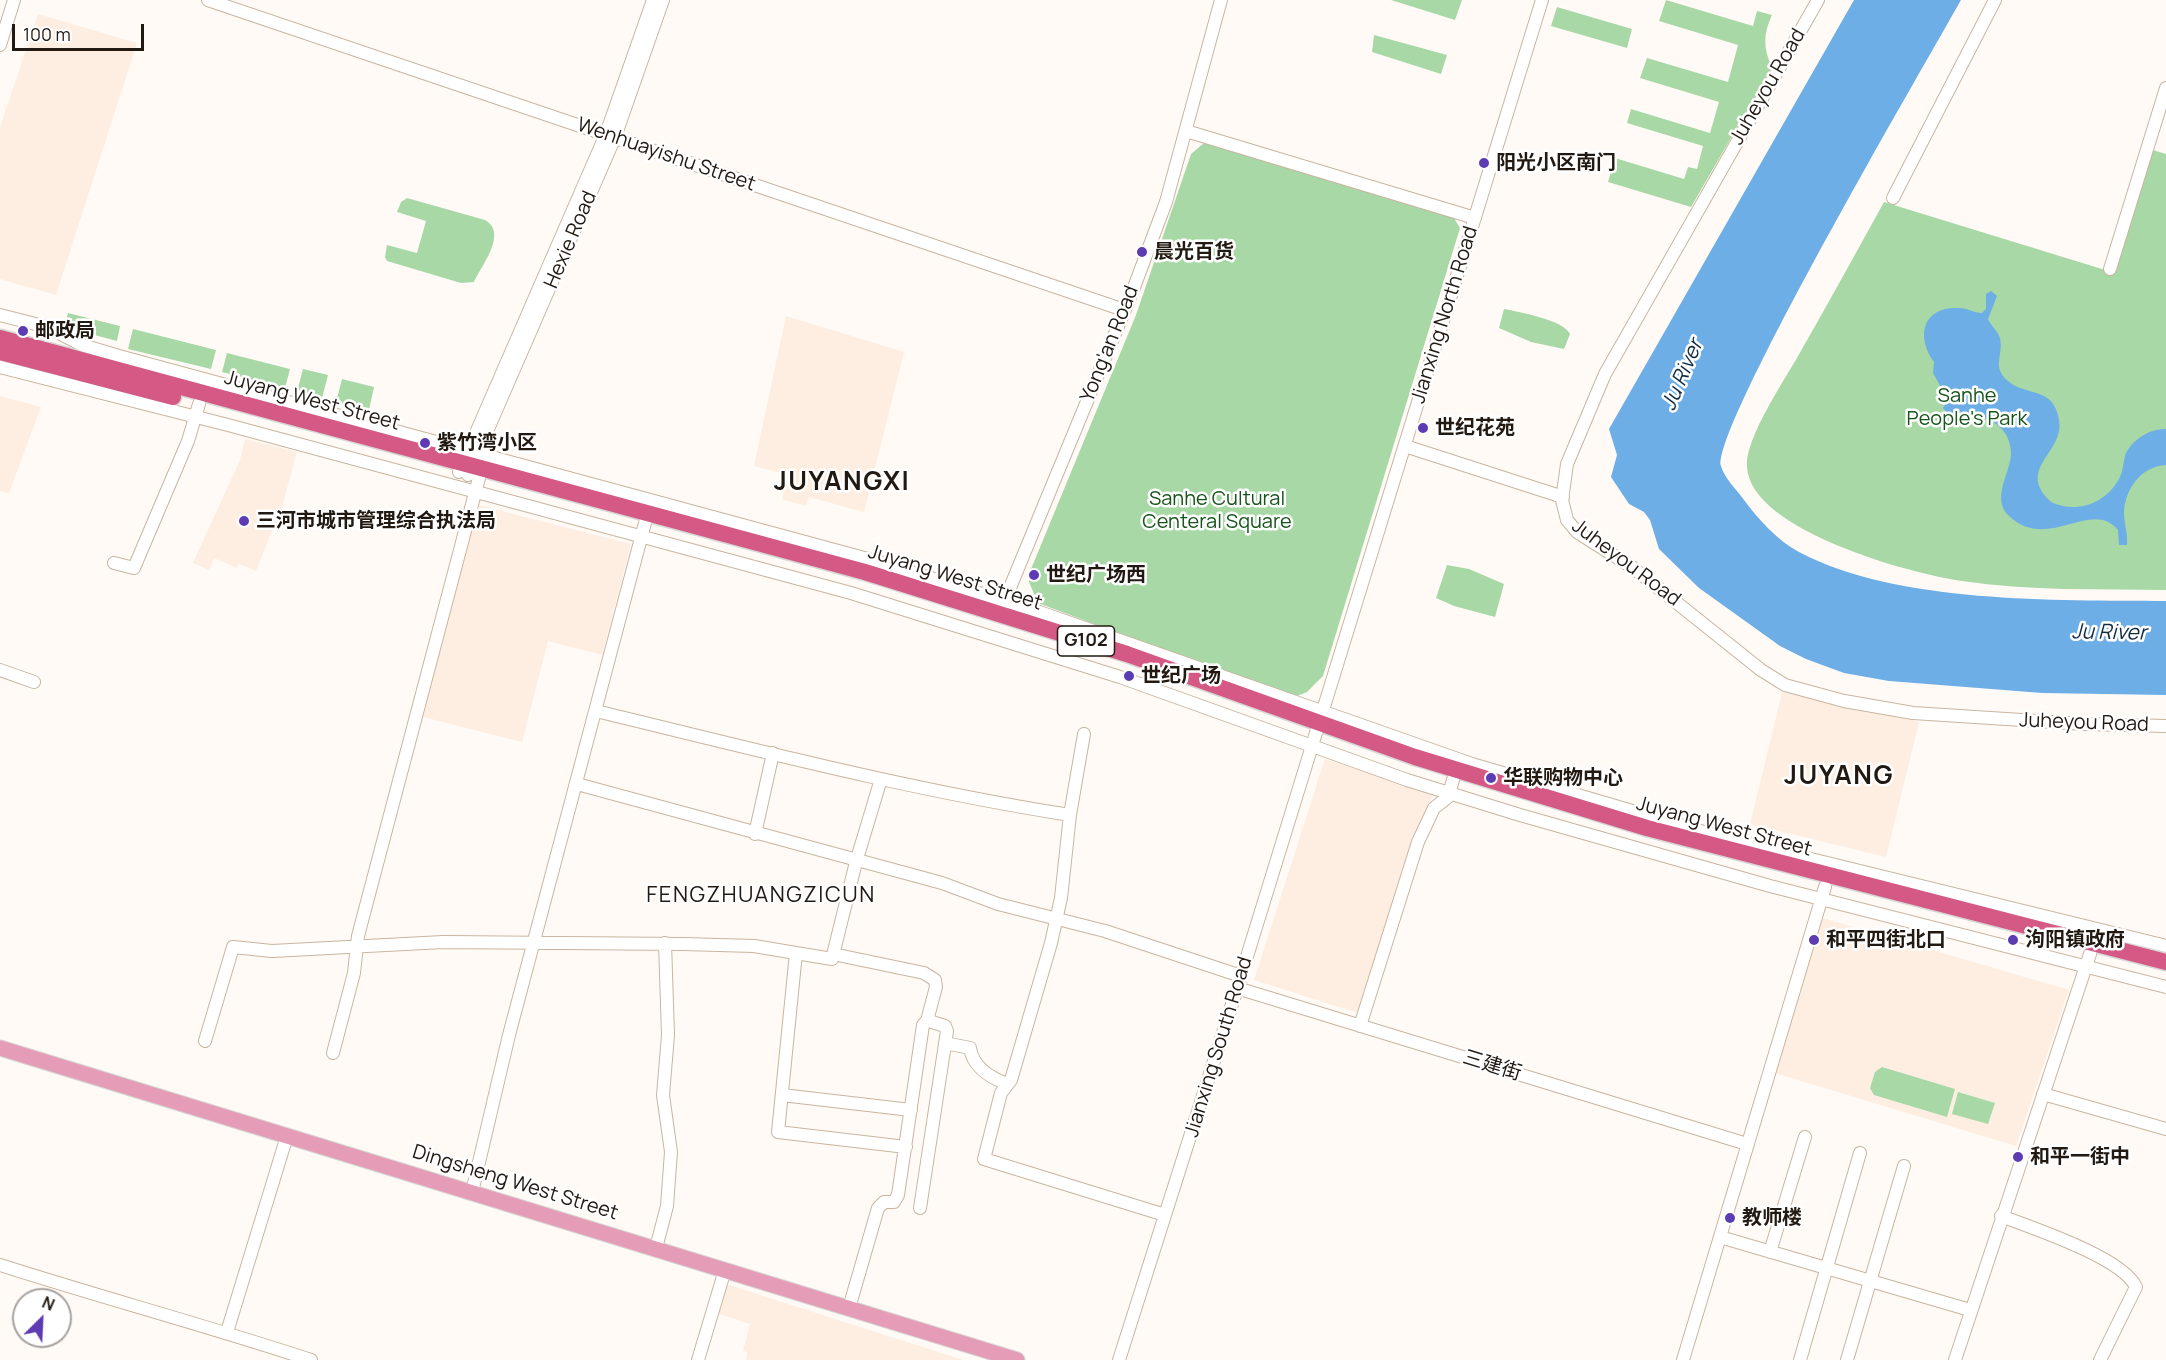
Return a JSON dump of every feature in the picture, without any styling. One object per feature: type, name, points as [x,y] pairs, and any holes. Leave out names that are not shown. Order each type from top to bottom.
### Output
[{"type":"highway","name":"Juyang West Street","points":[[0,338],[471,468],[1002,607],[1317,729],[1451,787],[1644,838],[1823,893],[2087,960],[2166,973]]},
{"type":"highway","name":"Juyang West Street","points":[[0,352],[197,410],[471,468],[643,529],[862,582],[1124,664],[1317,729],[1647,828],[2166,962]]},
{"type":"main road","name":"Dingsheng West Street","points":[[0,1048],[1017,1360]]},
{"type":"street","points":[[0,45],[14,0]]},
{"type":"street","name":"Wenhuayishu Street","points":[[208,0],[1124,310]]},
{"type":"street","name":"Hexie Road","points":[[610,136],[653,0]]},
{"type":"street","name":"Hexie Road","points":[[333,1053],[354,973],[357,947],[471,468],[610,136],[663,0]]},
{"type":"street","name":"Yong'an Road","points":[[1002,607],[1166,202],[1221,0]]},
{"type":"street","name":"Jianxing North Road","points":[[1317,729],[1542,0]]},
{"type":"street","name":"Juheyou Road","points":[[1818,0],[1624,338],[1567,464],[1563,496],[1567,520],[1577,532],[1632,567],[1761,670],[1785,685],[1844,701],[1913,713],[2084,724],[2166,726]]},
{"type":"street","points":[[1893,198],[1995,0]]},
{"type":"street","points":[[2110,268],[2166,88]]},
{"type":"street","points":[[1186,131],[1475,218]]},
{"type":"street","points":[[0,315],[47,327],[82,345],[100,351],[471,468]]},
{"type":"street","points":[[0,367],[471,468]]},
{"type":"street","points":[[114,562],[134,568],[188,441],[197,410]]},
{"type":"street","points":[[1405,446],[1563,496]]},
{"type":"street","points":[[472,1192],[534,943],[643,529]]},
{"type":"street","points":[[0,670],[34,682]]},
{"type":"street","points":[[596,711],[881,779],[1006,805],[1070,815]]},
{"type":"street","points":[[1317,729],[1472,764],[1720,837],[2166,946]]},
{"type":"street","name":"Jianxing South Road","points":[[1119,1360],[1317,729]]},
{"type":"street","points":[[1084,734],[1056,919],[1011,1080],[1001,1092],[984,1159],[1165,1215]]},
{"type":"street","points":[[755,834],[773,753]]},
{"type":"street","points":[[205,1041],[233,947],[272,951],[443,942],[665,943],[754,946],[832,959],[856,862],[881,779]]},
{"type":"street","name":"三建街","points":[[577,784],[856,862],[942,883],[998,904],[1105,931],[1360,1026],[1747,1144]]},
{"type":"street","points":[[1360,1026],[1418,842],[1434,808],[1448,798],[1451,787]]},
{"type":"street","points":[[1683,1360],[1823,893]]},
{"type":"street","points":[[656,1248],[667,1206],[671,1152],[663,1095],[668,1035],[665,943]]},
{"type":"street","points":[[796,953],[778,1132],[906,1147]]},
{"type":"street","points":[[833,954],[934,978],[936,987],[929,1006],[928,1019],[923,1025],[898,1195],[894,1202],[884,1202],[878,1208],[849,1308]]},
{"type":"street","points":[[1955,1360],[2087,960],[2166,987]]},
{"type":"street","points":[[920,1208],[946,1028],[928,1019]]},
{"type":"street","points":[[945,1043],[970,1048],[974,1062],[990,1077],[1007,1084]]},
{"type":"street","points":[[2043,1094],[2166,1129]]},
{"type":"street","points":[[782,1095],[911,1110]]},
{"type":"street","points":[[227,1332],[287,1136]]},
{"type":"street","points":[[1770,1252],[1805,1137]]},
{"type":"street","points":[[1800,1360],[1860,1153]]},
{"type":"street","points":[[1847,1360],[1904,1166]]},
{"type":"street","points":[[2001,1216],[2073,1245],[2124,1270],[2132,1277],[2136,1287],[2100,1360]]},
{"type":"street","points":[[1719,1237],[1970,1310]]},
{"type":"street","points":[[0,1265],[119,1303],[227,1332],[311,1360]]},
{"type":"street","points":[[698,1360],[725,1269]]},
{"type":"shaded area","points":[[38,14],[137,43],[56,295],[0,279],[0,127]]},
{"type":"shaded area","points":[[786,316],[904,352],[864,512],[809,497],[806,506],[782,499],[788,475],[754,466]]},
{"type":"shaded area","points":[[0,396],[41,407],[9,493],[0,491]]},
{"type":"shaded area","name":"三河市城市管理综合执法局","points":[[245,439],[297,452],[283,503],[256,571],[239,564],[237,568],[214,558],[209,570],[193,563],[240,460]]},
{"type":"shaded area","points":[[478,505],[631,544],[602,655],[548,641],[522,742],[423,717]]},
{"type":"shaded area","points":[[1783,689],[1919,722],[1886,857],[1750,824]]},
{"type":"shaded area","points":[[1325,759],[1433,794],[1361,1014],[1254,980]]},
{"type":"shaded area","points":[[1823,918],[2069,990],[2016,1146],[1775,1073]]},
{"type":"shaded area","points":[[726,1284],[963,1360],[746,1360],[747,1352],[743,1351],[750,1324],[716,1313]]},
{"type":"green space","points":[[1391,0],[1462,0],[1455,20]]},
{"type":"green space","points":[[1666,0],[1753,26],[1757,11],[1772,15],[1765,41],[1772,67],[1691,207],[1608,182],[1615,158],[1684,179],[1688,167],[1697,169],[1703,146],[1627,123],[1631,109],[1710,133],[1719,102],[1640,78],[1647,58],[1728,82],[1738,45],[1659,21]]},
{"type":"green space","points":[[1557,7],[1632,29],[1627,48],[1551,26]]},
{"type":"green space","points":[[1374,35],[1447,55],[1441,74],[1372,52]]},
{"type":"green space","name":"Sanhe Cultural Centeral Square","points":[[1204,143],[1454,218],[1460,228],[1323,676],[1307,692],[1292,698],[1038,603],[1029,582],[1031,569],[1136,315],[1191,154]]},
{"type":"green space","name":"Sanhe People's Park","points":[[2153,150],[2166,154],[2166,590],[2038,588],[1938,577],[1836,545],[1803,529],[1775,510],[1755,490],[1747,467],[1748,454],[1760,424],[1884,202],[2115,273]]},
{"type":"green space","points":[[407,198],[485,220],[491,226],[494,241],[474,282],[461,283],[387,261],[385,257],[387,245],[417,253],[426,221],[397,212],[401,202]]},
{"type":"green space","points":[[1504,309],[1540,317],[1566,329],[1570,334],[1564,349],[1531,342],[1499,328]]},
{"type":"green space","points":[[68,313],[120,326],[117,341],[64,327]]},
{"type":"green space","points":[[133,329],[216,350],[211,369],[128,349]]},
{"type":"green space","points":[[227,353],[290,369],[285,388],[222,372]]},
{"type":"green space","points":[[303,369],[328,375],[322,398],[297,392]]},
{"type":"green space","points":[[342,379],[374,387],[369,410],[336,402]]},
{"type":"green space","points":[[1447,565],[1469,569],[1504,584],[1495,617],[1454,606],[1436,598]]},
{"type":"green space","points":[[1882,1067],[1955,1089],[1947,1117],[1874,1095],[1870,1088],[1875,1072]]},
{"type":"green space","points":[[1958,1092],[1995,1103],[1988,1124],[1952,1114]]},
{"type":"water","name":"Ju River","points":[[1854,0],[1961,0],[1784,317],[1750,385],[1728,437],[1721,466],[1723,471],[1762,522],[1776,536],[1799,552],[1838,569],[1882,581],[1978,596],[2166,601],[2166,695],[2042,693],[1889,681],[1844,673],[1806,659],[1780,646],[1699,588],[1659,549],[1650,520],[1644,512],[1629,504],[1611,477],[1617,455],[1609,429]]},
{"type":"water","points":[[1991,291],[1997,296],[1988,319],[2000,338],[2000,371],[2015,386],[2046,397],[2056,409],[2059,432],[2039,470],[2038,479],[2041,490],[2051,502],[2080,507],[2106,495],[2119,479],[2125,456],[2131,445],[2147,433],[2166,429],[2166,465],[2149,469],[2142,474],[2131,487],[2128,495],[2124,513],[2127,545],[2119,545],[2118,530],[2107,521],[2095,519],[2038,529],[2023,525],[2008,515],[2001,501],[2011,453],[2005,432],[1989,420],[1970,415],[1949,415],[1943,408],[1948,400],[1933,373],[1934,362],[1925,342],[1926,324],[1937,312],[1947,309],[1962,308],[1982,313],[1986,309],[1986,294]]},
{"type":"place","name":"阳光小区南门","points":[[1484,163]]},
{"type":"place","name":"晨光百货","points":[[1142,252]]},
{"type":"place","name":"邮政局","points":[[23,331]]},
{"type":"place","name":"世纪花苑","points":[[1423,428]]},
{"type":"place","name":"紫竹湾小区","points":[[425,443]]},
{"type":"place","name":"三河市城市管理综合执法局","points":[[244,521]]},
{"type":"place","name":"世纪广场西","points":[[1034,575]]},
{"type":"place","name":"世纪广场","points":[[1129,676]]},
{"type":"place","name":"华联购物中心","points":[[1491,778]]},
{"type":"place","name":"和平四街北口","points":[[1814,940]]},
{"type":"place","name":"泃阳镇政府","points":[[2013,940]]},
{"type":"place","name":"和平一街中","points":[[2018,1157]]},
{"type":"place","name":"教师楼","points":[[1730,1218]]},
{"type":"district","name":"JUYANGXI","points":[[842,483]]},
{"type":"district","name":"JUYANG","points":[[1839,777]]},
{"type":"district","name":"FENGZHUANGZICUN","points":[[761,896]]}]
